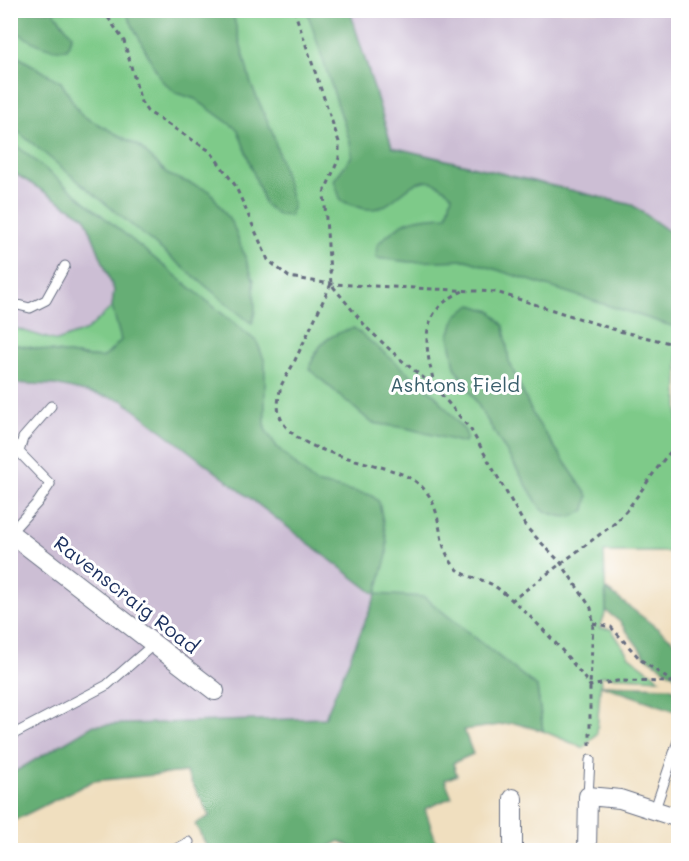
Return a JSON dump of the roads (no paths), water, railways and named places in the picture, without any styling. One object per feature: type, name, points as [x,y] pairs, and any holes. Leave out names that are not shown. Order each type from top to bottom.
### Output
[{"type":"street","name":"Ravenscraig Road","points":[[10,533],[215,691]]},
{"type":"street","points":[[513,850],[514,795]]},
{"type":"street","points":[[587,850],[588,796],[620,799],[678,818]]},
{"type":"lane","points":[[10,303],[30,308],[46,300],[65,266]]},
{"type":"lane","points":[[10,533],[38,502],[50,484],[19,452],[23,438],[51,406]]},
{"type":"lane","points":[[10,736],[108,685],[154,644]]},
{"type":"lane","points":[[655,809],[678,741]]},
{"type":"lane","points":[[588,796],[590,760]]},
{"type":"lane","points":[[175,850],[189,842]]},
{"type":"park label","name":"Ashtons Field","points":[[455,384]]}]
